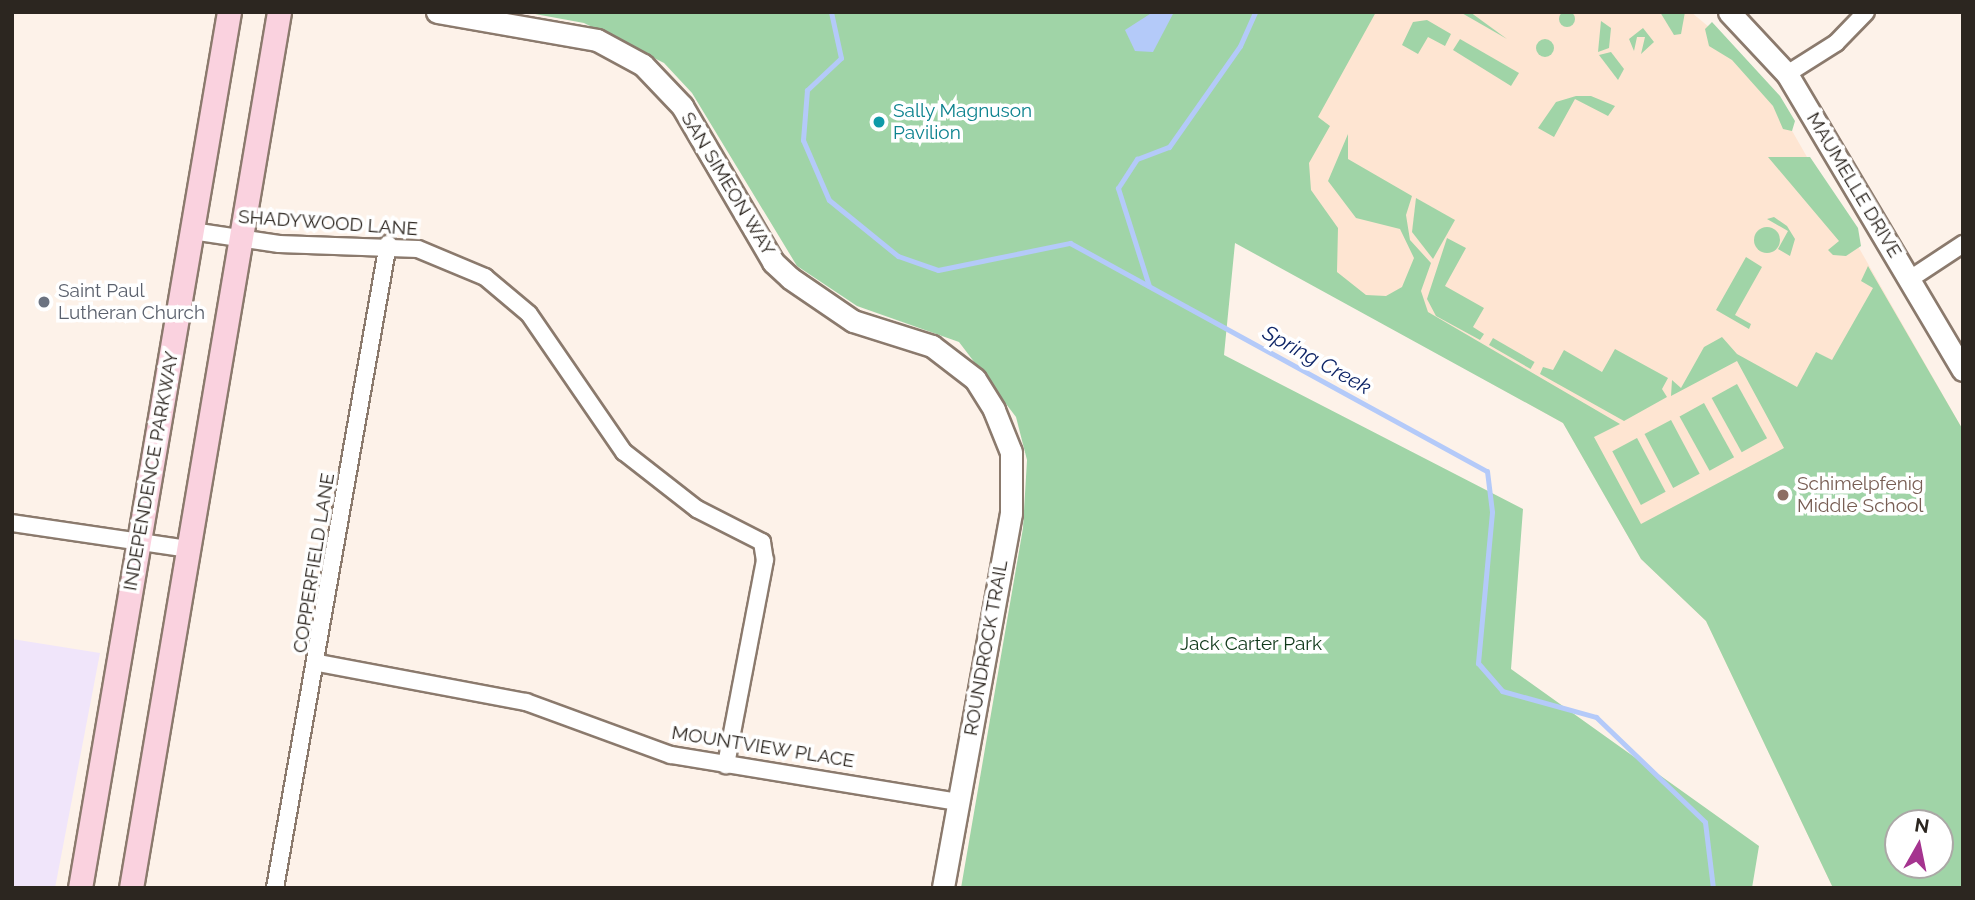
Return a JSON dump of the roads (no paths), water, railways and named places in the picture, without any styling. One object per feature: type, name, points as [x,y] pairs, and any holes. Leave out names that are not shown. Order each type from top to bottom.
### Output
[{"type":"main road","name":"INDEPENDENCE PARKWAY","points":[[80,888],[229,12]]},
{"type":"main road","points":[[131,888],[279,12]]},
{"type":"street","name":"SAN SIMEON WAY","points":[[437,12],[597,40],[643,65],[682,106],[773,262],[790,278],[853,321],[932,346],[975,379],[995,410]]},
{"type":"street","name":"MAUMELLE DRIVE","points":[[1729,12],[1787,74],[1963,370]]},
{"type":"street","points":[[1787,74],[1836,43],[1866,12]]},
{"type":"street","name":"SHADYWOOD LANE","points":[[192,231],[331,248],[388,244],[458,262],[507,294],[528,314],[624,452],[697,509],[762,542],[765,560],[726,765]]},
{"type":"street","name":"COPPERFIELD LANE","points":[[275,888],[319,663],[388,244]]},
{"type":"street","points":[[1910,279],[1963,244]]},
{"type":"street","name":"ROUNDROCK TRAIL","points":[[943,888],[1014,477],[995,410]]},
{"type":"street","points":[[12,523],[139,544],[188,549]]},
{"type":"street","name":"MOUNTVIEW PLACE","points":[[319,663],[526,702],[636,746],[726,765],[959,802]]},
{"type":"water","points":[[1153,12],[1174,12],[1153,52],[1135,51],[1125,30]]},
{"type":"waterway","name":"Spring Creek","points":[[831,12],[841,58],[807,90],[803,140],[829,200],[898,256],[938,270],[1070,243],[1487,471],[1492,512],[1478,663],[1502,691],[1596,717],[1705,822],[1713,888]]},
{"type":"waterway","points":[[1149,286],[1118,188],[1137,159],[1169,147],[1240,46],[1255,12]]},
{"type":"place","name":"Sally Magnuson Pavilion","points":[[879,122]]},
{"type":"place","name":"Saint Paul Lutheran Church","points":[[44,302]]},
{"type":"place","name":"Schimelpfenig Middle School","points":[[1783,495]]},
{"type":"park label","name":"Jack Carter Park","points":[[1251,644]]}]
